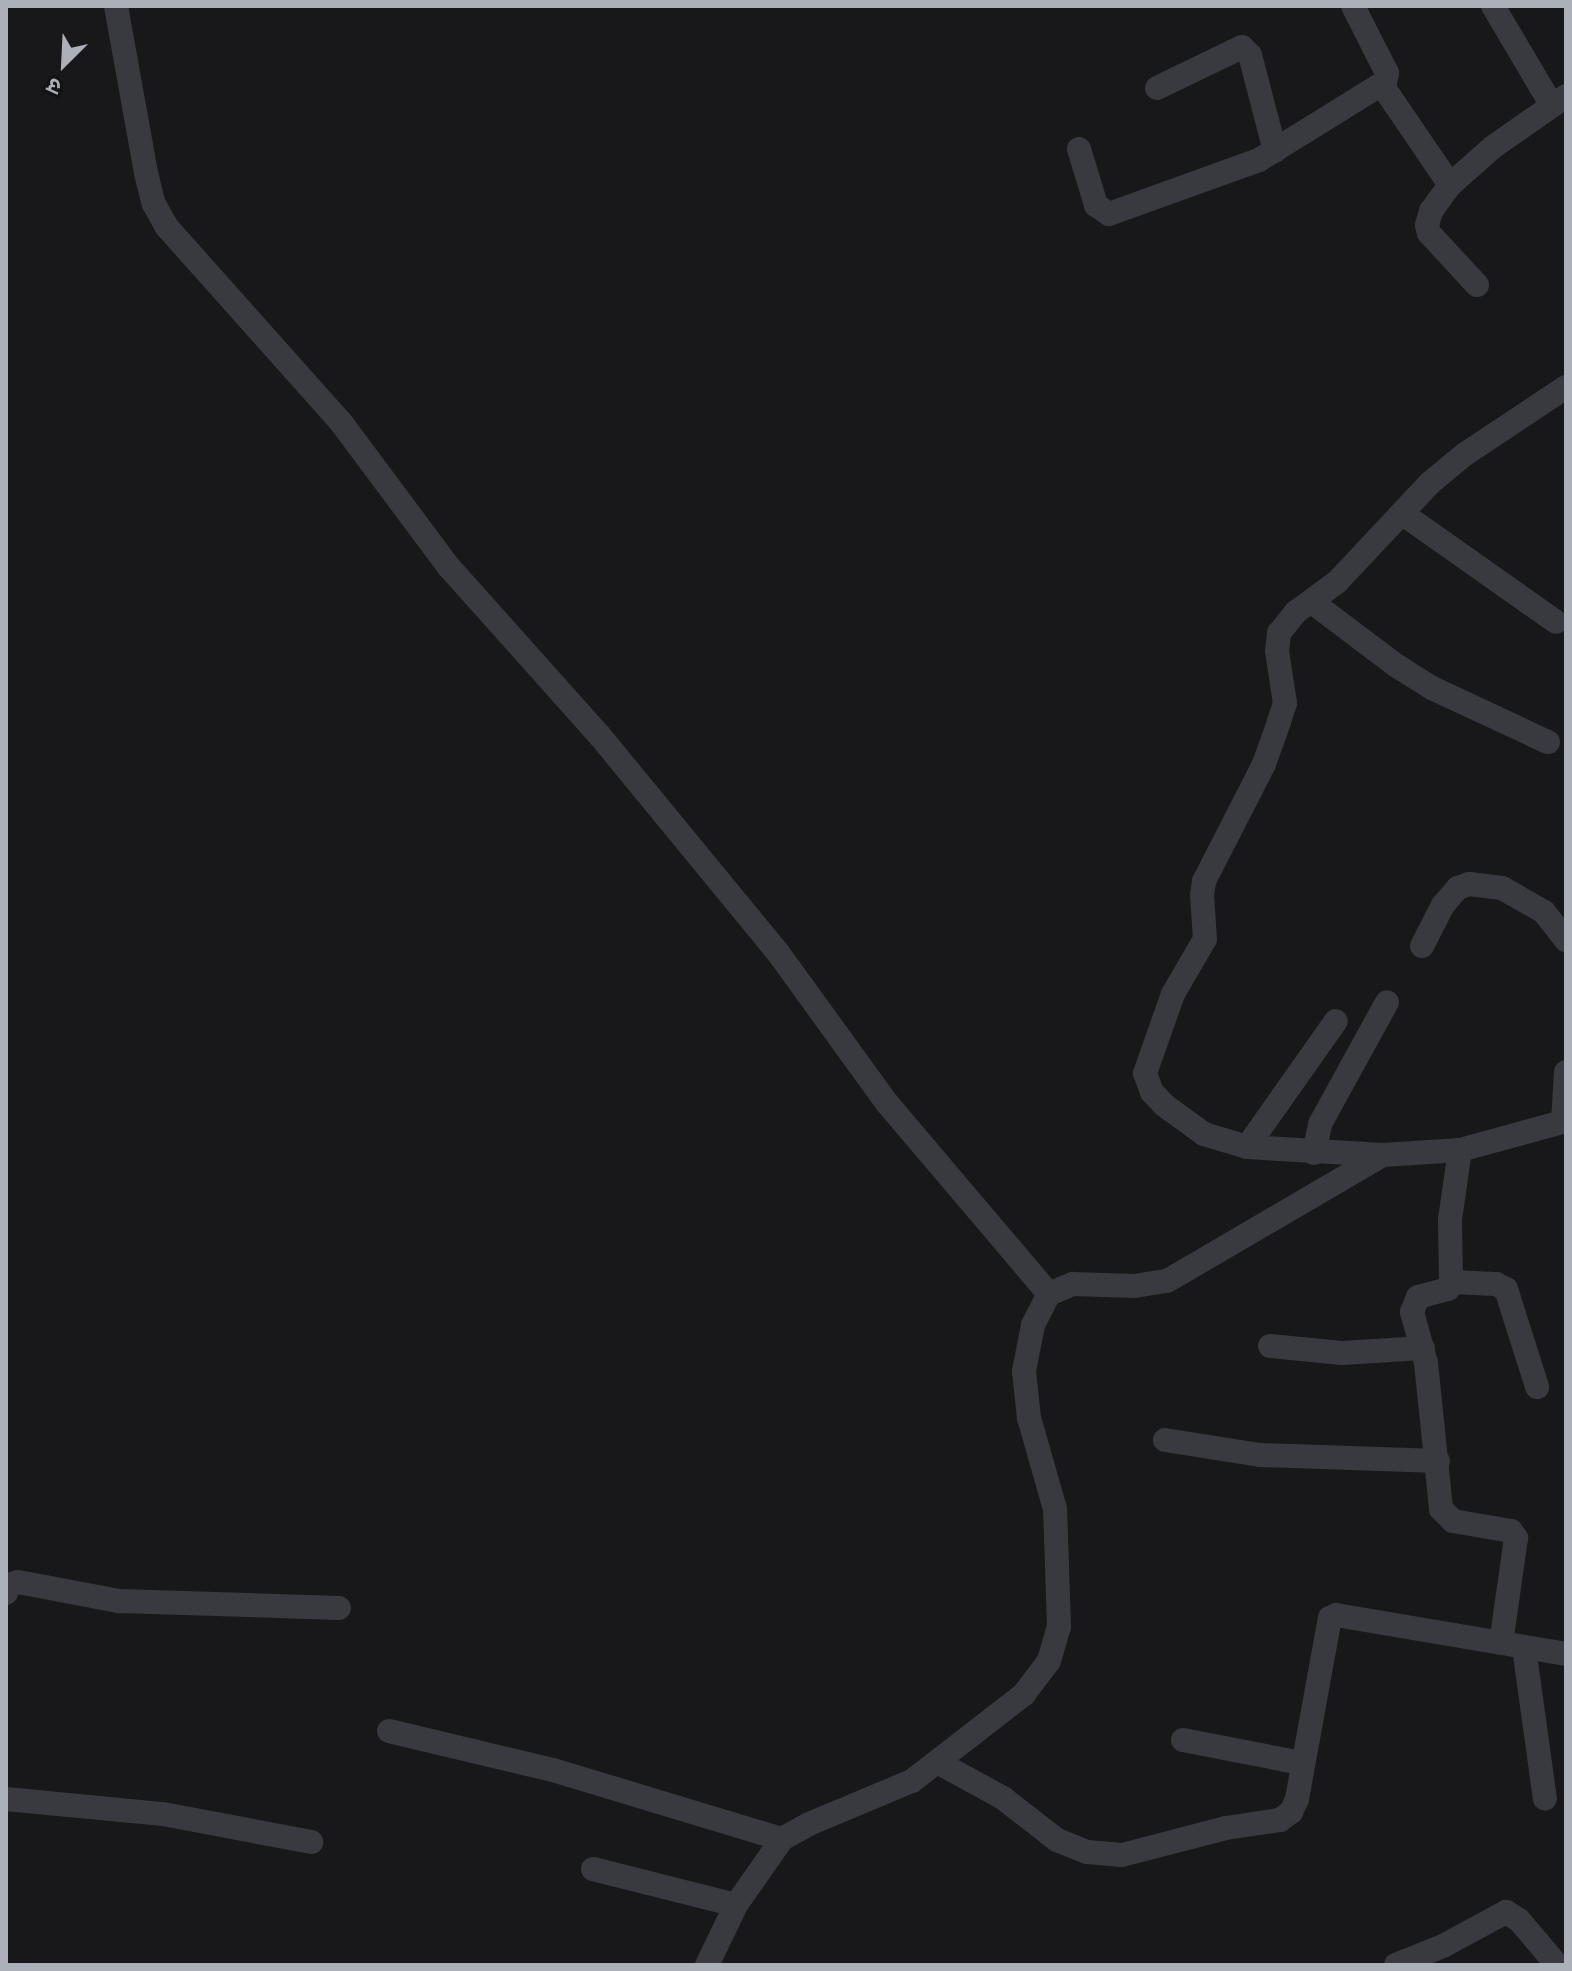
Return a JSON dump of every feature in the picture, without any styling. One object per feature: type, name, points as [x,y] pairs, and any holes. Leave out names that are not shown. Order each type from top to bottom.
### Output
[{"type":"street","points":[[116,6],[146,173],[166,226],[340,421],[448,566],[600,736],[779,954],[887,1103],[1049,1294]]},
{"type":"street","points":[[1079,149],[1096,205],[1109,214],[1242,167],[1275,151],[1382,85],[1387,73],[1353,6]]},
{"type":"street","points":[[1477,285],[1433,239],[1427,225],[1431,211],[1450,185],[1493,147],[1558,100],[1493,6]]},
{"type":"street","points":[[1157,88],[1242,47],[1250,55],[1275,151]]},
{"type":"street","points":[[1382,85],[1450,185]]},
{"type":"street","points":[[1566,387],[1465,454],[1430,483],[1403,514],[1312,602],[1288,620],[1279,633],[1277,651],[1285,703],[1264,764],[1204,881],[1205,939],[1173,994],[1145,1073],[1152,1092],[1164,1105],[1204,1134],[1247,1147],[1383,1155],[1460,1150],[1564,1121],[1566,1072]]},
{"type":"street","points":[[1403,514],[1556,622]]},
{"type":"street","points":[[1312,602],[1397,666],[1432,688],[1548,742]]},
{"type":"street","points":[[1422,946],[1443,905],[1458,888],[1469,884],[1502,888],[1544,912],[1566,940]]},
{"type":"street","points":[[1314,1153],[1320,1124],[1387,1002]]},
{"type":"street","points":[[1247,1147],[1336,1021]]},
{"type":"street","points":[[1460,1150],[1450,1219],[1452,1282],[1448,1289],[1414,1301],[1412,1312],[1423,1348],[1438,1461],[1440,1502],[1446,1517],[1465,1524],[1511,1531],[1516,1538],[1513,1646],[1545,1799]]},
{"type":"street","points":[[707,1965],[736,1905],[782,1839],[809,1824],[912,1781],[939,1763],[1038,1679],[1056,1645],[1059,1627],[1055,1509],[1029,1418],[1024,1371],[1033,1325],[1049,1294],[1073,1284],[1134,1286],[1167,1281],[1383,1155]]},
{"type":"street","points":[[1452,1282],[1496,1284],[1506,1289],[1537,1387]]},
{"type":"street","points":[[1270,1346],[1342,1353],[1423,1348]]},
{"type":"street","points":[[1165,1440],[1260,1455],[1438,1461]]},
{"type":"street","points":[[6,1593],[9,1585],[18,1582],[119,1601],[339,1608]]},
{"type":"street","points":[[939,1763],[1003,1798],[1057,1840],[1103,1855],[1141,1851],[1226,1828],[1280,1820],[1291,1812],[1297,1799],[1301,1763],[1330,1618],[1336,1615],[1566,1654]]},
{"type":"street","points":[[389,1731],[553,1770],[782,1839]]},
{"type":"street","points":[[1183,1740],[1301,1763]]},
{"type":"street","points":[[6,1799],[163,1814],[311,1842]]},
{"type":"street","points":[[593,1869],[736,1905]]},
{"type":"street","points":[[1396,1965],[1443,1946],[1506,1912],[1519,1920],[1557,1965]]}]
